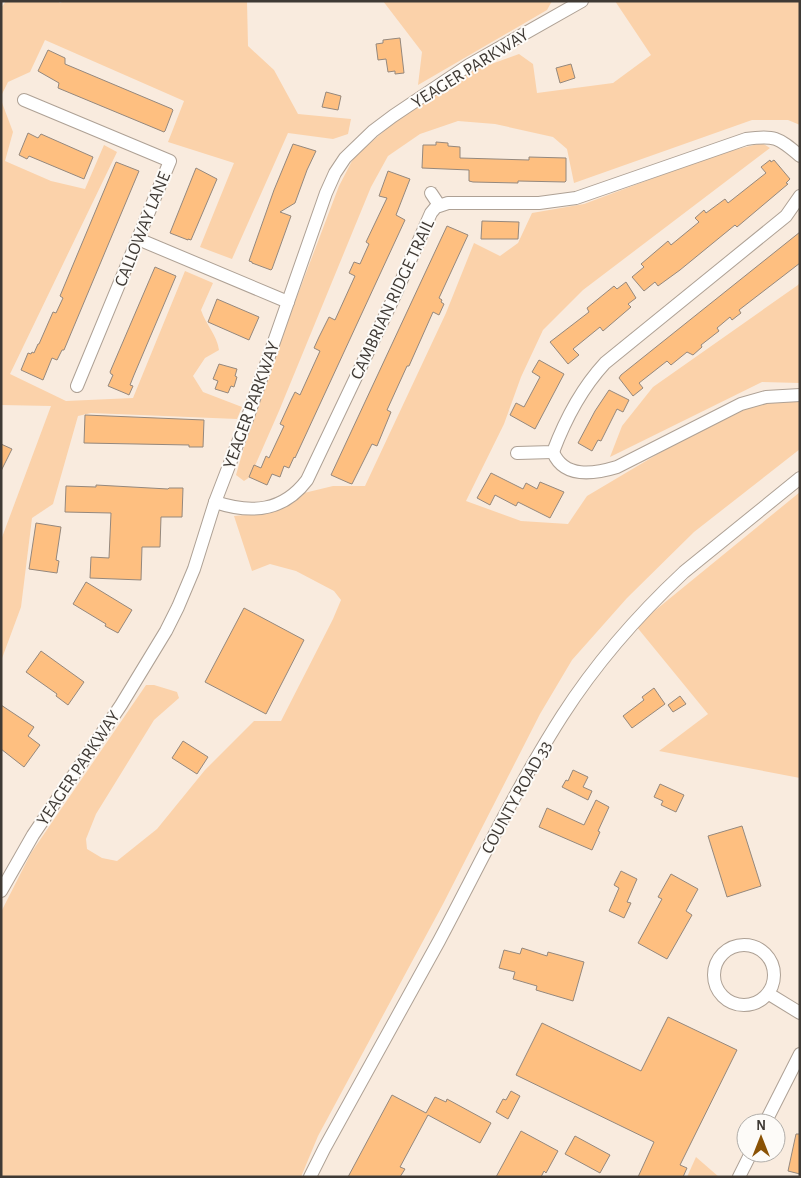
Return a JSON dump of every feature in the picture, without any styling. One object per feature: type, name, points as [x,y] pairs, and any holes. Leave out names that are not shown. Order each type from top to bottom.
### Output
[{"type":"street","name":"YEAGER PARKWAY","points":[[1,891],[33,835],[120,705],[166,631],[190,579],[215,502],[247,419],[335,172],[345,158],[373,131],[446,80],[582,1]]},
{"type":"street","name":"CALLOWAY LANE","points":[[24,100],[170,162],[77,386]]},
{"type":"street","name":"CAMBRIAN RIDGE TRAIL","points":[[215,502],[242,509],[272,506],[294,494],[304,484],[321,452],[431,213],[439,205],[448,203],[539,203],[576,198],[746,139],[765,136],[776,138],[800,156]]},
{"type":"street","points":[[431,193],[439,205]]},
{"type":"street","points":[[800,196],[786,216],[605,363],[588,382],[578,398],[553,452],[559,464],[569,470],[588,473],[607,470],[741,404],[774,396],[800,395]]},
{"type":"street","points":[[138,239],[288,302]]},
{"type":"street","points":[[517,453],[553,452]]},
{"type":"street","name":"COUNTY ROAD 33","points":[[310,1177],[540,751],[573,700],[630,627],[666,588],[800,478]]},
{"type":"street","points":[[740,945],[754,946],[762,950],[772,961],[775,973],[773,988],[769,994],[756,1004],[747,1005],[732,1003],[721,995],[714,983],[714,970],[721,955],[740,945]]},
{"type":"street","points":[[769,994],[800,1013]]},
{"type":"street","points":[[771,1113],[800,1054]]},
{"type":"street","points":[[739,1177],[746,1163]]},
{"type":"shaded area","points":[[6,1],[58,1],[60,3],[64,1],[247,1],[248,46],[274,70],[298,114],[351,119],[348,134],[333,139],[288,133],[232,259],[200,247],[234,163],[168,142],[184,101],[45,40],[30,72],[8,82],[1,96],[1,8]]},
{"type":"shaded area","points":[[383,1],[552,1],[547,10],[418,85],[422,52]]},
{"type":"shaded area","points":[[615,1],[800,1],[800,125],[788,120],[752,120],[574,183],[567,149],[553,137],[495,124],[458,121],[420,134],[388,156],[371,187],[250,477],[244,481],[236,475],[257,402],[339,186],[354,157],[398,119],[472,71],[519,54],[533,64],[537,93],[613,83],[651,55]]},
{"type":"shaded area","points":[[1,100],[13,132],[5,161],[51,181],[85,189],[104,145],[117,152],[10,374],[66,401],[133,398],[185,271],[213,283],[201,310],[219,350],[205,358],[193,376],[203,392],[242,407],[237,419],[91,413],[78,416],[53,504],[32,518],[21,607],[1,661],[1,540],[51,406],[1,405]]},
{"type":"shaded area","points":[[762,143],[770,148],[583,290],[543,330],[521,377],[504,424],[466,501],[521,521],[568,524],[587,496],[725,414],[770,402],[800,400],[800,449],[694,532],[627,598],[572,660],[540,714],[443,904],[318,1136],[301,1177],[1,1177],[1,912],[31,853],[146,685],[154,685],[177,692],[179,698],[154,720],[96,814],[86,839],[87,849],[102,858],[117,861],[157,829],[205,770],[254,721],[281,721],[341,600],[334,591],[296,571],[270,564],[252,571],[234,516],[266,513],[289,505],[304,493],[333,486],[365,486],[446,313],[474,243],[500,256],[518,243],[532,213],[584,204],[718,154]]},
{"type":"shaded area","points":[[800,282],[800,383],[762,382],[610,457],[622,426],[653,387]]},
{"type":"shaded area","points":[[800,492],[800,778],[659,751],[708,714],[636,626]]},
{"type":"shaded area","points":[[696,1157],[719,1177],[687,1177]]},
{"type":"building","points":[[400,38],[404,73],[395,74],[395,71],[388,72],[386,59],[378,60],[376,44],[383,43],[383,40]]},
{"type":"building","points":[[48,50],[65,58],[65,64],[172,109],[165,131],[58,88],[59,83],[38,71]]},
{"type":"building","points":[[571,64],[575,78],[560,83],[556,68]]},
{"type":"building","points":[[326,92],[341,96],[338,110],[322,107]]},
{"type":"building","points":[[28,133],[38,138],[41,134],[93,157],[84,179],[29,156],[27,159],[19,155]]},
{"type":"building","points":[[436,142],[460,147],[460,158],[529,160],[529,157],[566,158],[566,181],[473,182],[469,181],[469,170],[422,168],[423,145],[436,145]]},
{"type":"building","points":[[293,144],[316,151],[295,203],[280,212],[291,216],[271,270],[249,261],[274,190]]},
{"type":"building","points":[[770,160],[771,162],[774,160],[790,179],[786,183],[788,184],[737,227],[735,225],[680,270],[658,286],[655,282],[644,291],[632,277],[644,267],[641,264],[668,241],[671,245],[699,222],[695,218],[704,210],[706,213],[725,199],[728,203],[766,173],[761,167]]},
{"type":"building","points":[[116,162],[139,171],[64,350],[62,350],[57,360],[52,358],[43,380],[21,370],[28,353],[34,353],[53,312],[56,313],[63,298],[60,296]]},
{"type":"building","points":[[196,168],[217,179],[191,240],[188,240],[170,233]]},
{"type":"building","points":[[388,171],[410,179],[396,215],[405,220],[295,458],[289,468],[284,466],[280,477],[272,474],[267,485],[249,477],[254,465],[261,468],[266,456],[269,458],[284,426],[280,424],[291,400],[295,392],[300,395],[320,351],[314,348],[319,337],[329,317],[335,320],[355,276],[349,273],[354,262],[360,264],[369,244],[366,242],[387,198],[379,196]]},
{"type":"building","points":[[482,221],[519,222],[518,239],[481,239]]},
{"type":"building","points":[[447,226],[468,235],[439,298],[444,304],[439,315],[433,312],[409,366],[407,366],[387,410],[391,412],[377,446],[372,444],[352,484],[349,483],[331,475]]},
{"type":"building","points":[[800,232],[800,263],[739,310],[741,313],[732,320],[730,317],[717,328],[719,331],[701,345],[702,347],[693,355],[687,352],[671,365],[667,361],[639,383],[643,388],[633,396],[619,378],[621,375]]},
{"type":"building","points":[[155,267],[176,276],[130,385],[133,386],[129,395],[108,386],[113,375],[110,372]]},
{"type":"building","points":[[626,282],[636,298],[628,304],[631,307],[603,331],[600,327],[573,349],[579,355],[568,364],[550,342],[589,312],[587,308],[614,286],[617,289]]},
{"type":"building","points":[[217,299],[259,317],[249,340],[208,322]]},
{"type":"building","points":[[539,360],[564,374],[535,429],[510,415],[516,403],[524,407],[540,377],[532,372]]},
{"type":"building","points":[[219,364],[237,369],[234,387],[231,386],[228,393],[215,389],[218,381],[213,379]]},
{"type":"building","points":[[609,390],[629,400],[623,412],[617,409],[601,441],[598,440],[592,451],[578,443]]},
{"type":"building","points":[[85,415],[204,420],[203,447],[189,447],[189,445],[84,443]]},
{"type":"building","points":[[1,444],[12,449],[1,471]]},
{"type":"building","points":[[491,473],[523,489],[526,483],[537,489],[540,482],[564,492],[550,518],[518,502],[516,506],[495,495],[490,505],[477,498]]},
{"type":"building","points":[[96,485],[168,489],[183,488],[182,517],[161,517],[160,547],[142,547],[141,580],[90,578],[91,557],[109,558],[111,513],[65,512],[66,486],[96,487]]},
{"type":"building","points":[[36,523],[61,527],[56,560],[59,561],[57,573],[29,569]]},
{"type":"building","points":[[86,582],[132,610],[118,633],[73,604]]},
{"type":"building","points":[[244,608],[304,640],[266,714],[205,682]]},
{"type":"building","points":[[41,651],[84,682],[68,705],[56,696],[57,694],[26,672]]},
{"type":"building","points":[[654,688],[665,704],[632,728],[623,716],[644,700],[642,697]]},
{"type":"building","points":[[680,696],[686,704],[673,712],[668,705]]},
{"type":"building","points":[[1,705],[34,727],[28,736],[40,745],[24,767],[1,749]]},
{"type":"building","points":[[183,741],[208,757],[197,774],[172,758]]},
{"type":"building","points":[[573,770],[588,777],[583,787],[592,791],[588,800],[562,787],[566,780],[568,781]]},
{"type":"building","points":[[660,784],[684,795],[676,812],[661,805],[663,801],[654,797]]},
{"type":"building","points":[[596,800],[609,807],[592,850],[539,827],[547,808],[584,825]]},
{"type":"building","points":[[742,826],[761,886],[727,897],[708,836]]},
{"type":"building","points":[[621,871],[637,879],[627,902],[631,903],[624,918],[609,911],[619,888],[614,885]]},
{"type":"building","points":[[671,874],[698,889],[686,911],[692,915],[667,959],[638,943],[662,899],[658,897]]},
{"type":"building","points":[[522,948],[547,956],[548,952],[584,962],[573,1001],[536,990],[537,986],[513,979],[515,972],[499,968],[504,950],[520,954]]},
{"type":"building","points":[[668,1017],[737,1050],[680,1165],[687,1168],[683,1177],[638,1177],[654,1142],[516,1075],[542,1023],[641,1071]]},
{"type":"building","points":[[511,1091],[520,1096],[508,1119],[496,1112],[503,1099],[506,1100]]},
{"type":"building","points":[[392,1095],[426,1113],[435,1097],[446,1102],[447,1099],[491,1123],[480,1143],[428,1115],[400,1167],[405,1169],[400,1177],[348,1177]]},
{"type":"building","points":[[521,1131],[558,1151],[546,1173],[544,1171],[541,1177],[496,1177]]},
{"type":"building","points":[[796,1134],[800,1134],[800,1174],[788,1171]]},
{"type":"building","points":[[575,1136],[610,1155],[600,1173],[565,1154]]}]
